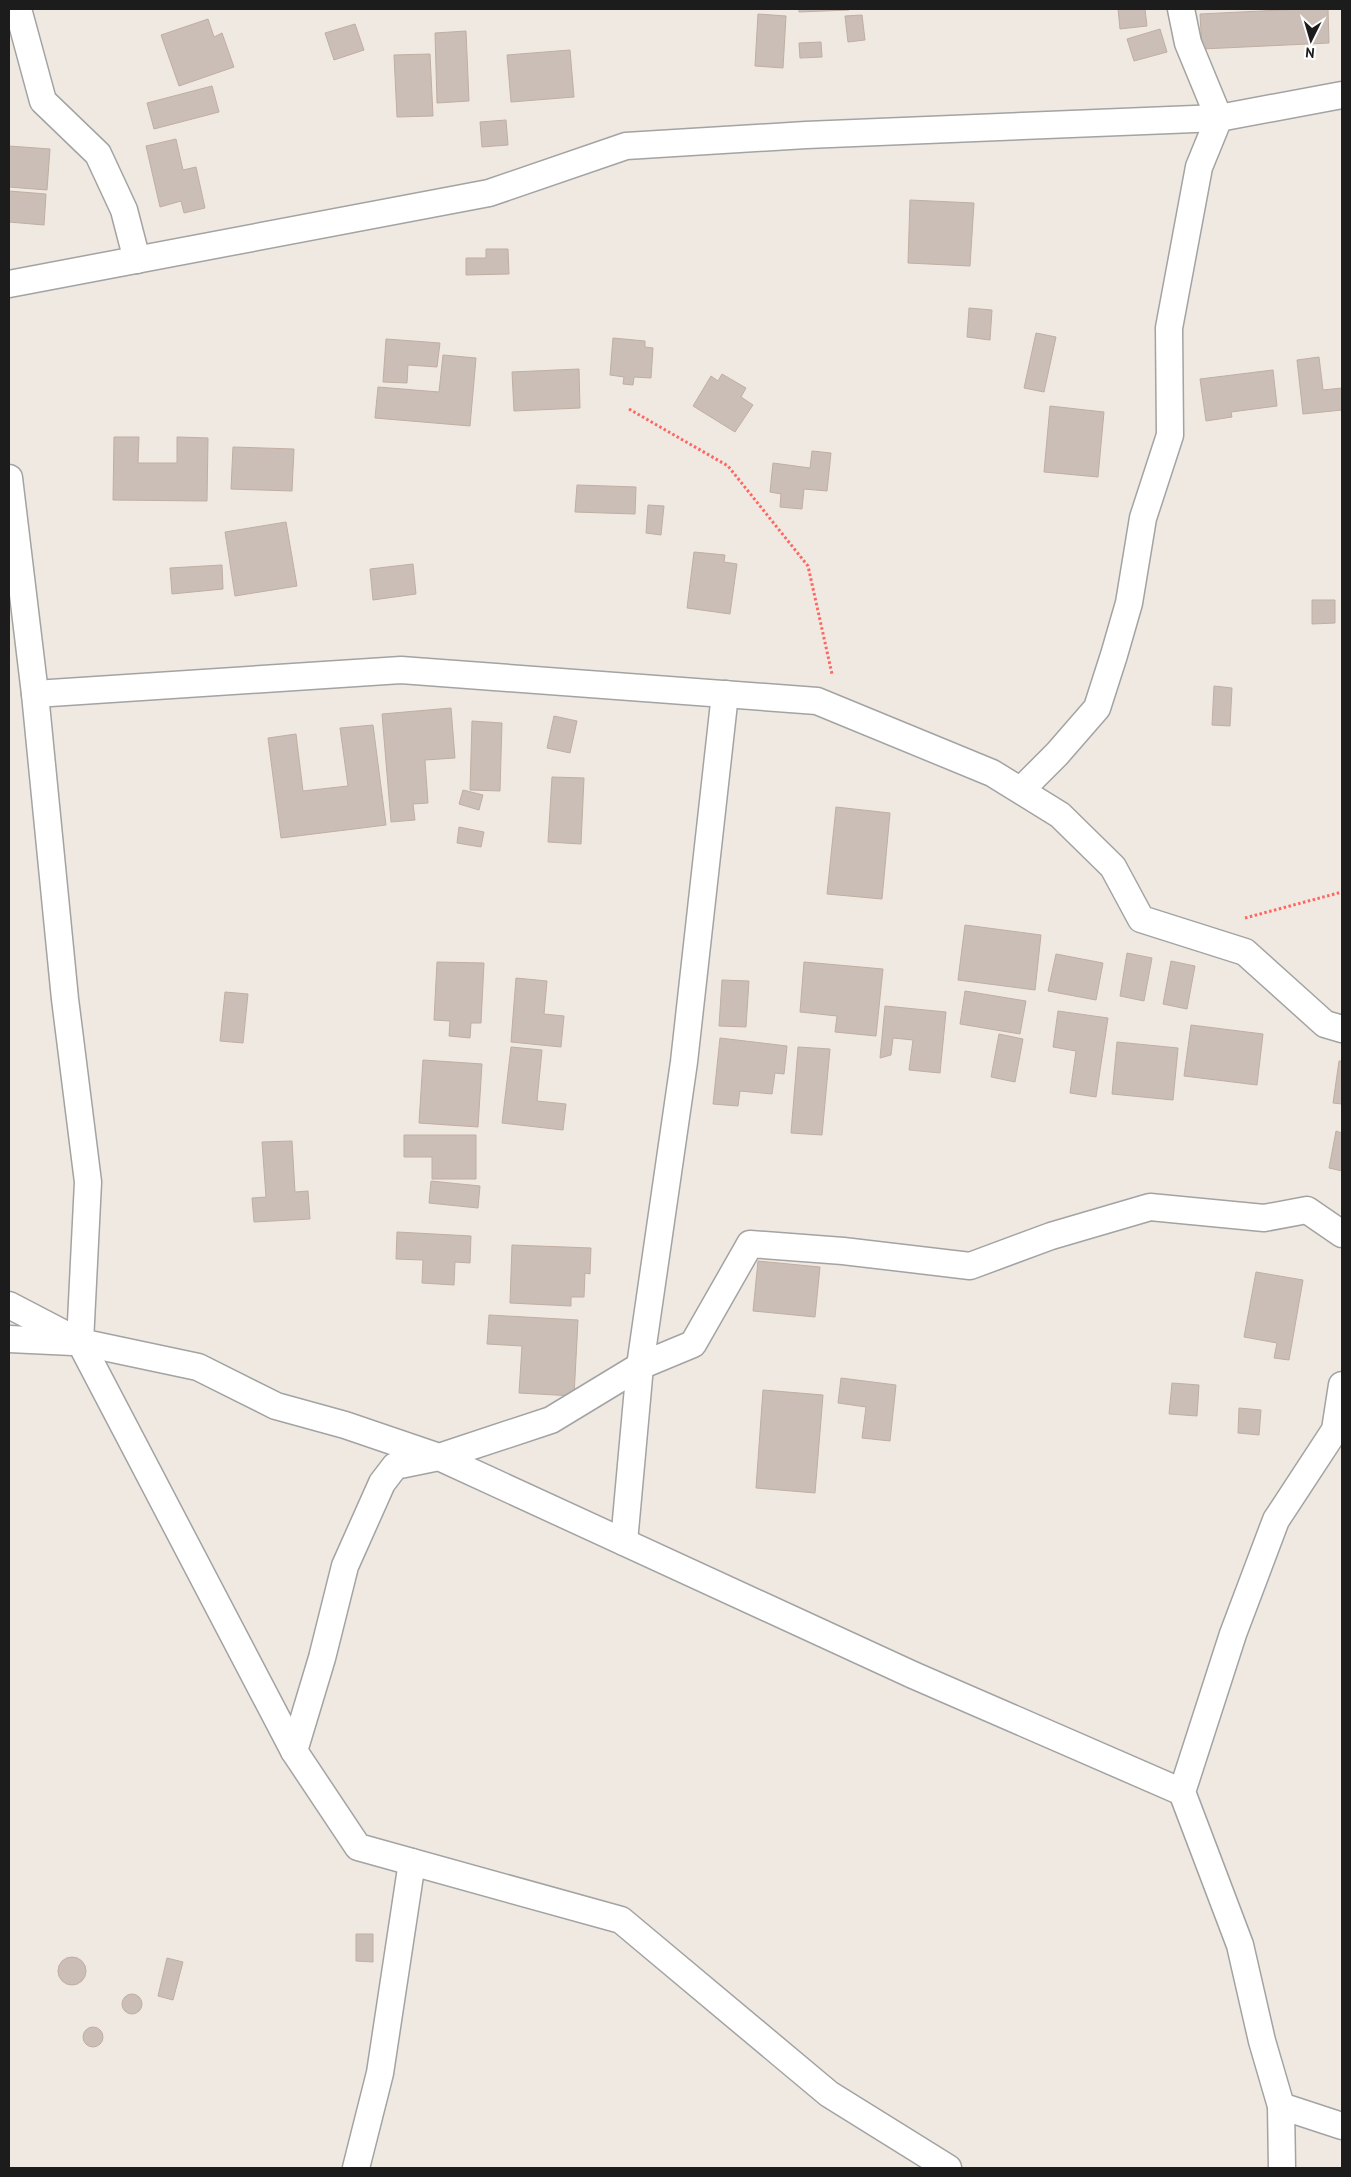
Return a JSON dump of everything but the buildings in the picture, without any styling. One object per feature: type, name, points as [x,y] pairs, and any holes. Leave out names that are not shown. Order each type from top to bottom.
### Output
[{"type":"street","points":[[18,9],[43,100],[98,154],[124,210],[138,260]]},
{"type":"street","points":[[1021,790],[1057,754],[1097,708],[1129,603],[1143,518],[1170,435],[1169,328],[1199,167],[1219,118],[1188,43],[1181,9]]},
{"type":"street","points":[[9,284],[489,193],[626,146],[806,135],[1219,118],[1342,95]]},
{"type":"street","points":[[9,478],[35,694],[65,999],[88,1182],[80,1342],[294,1750],[358,1847],[621,1920],[828,2094],[948,2168]]},
{"type":"street","points":[[35,694],[401,670],[817,700],[992,773],[1021,790],[1060,815],[1113,868],[1141,919],[1246,952],[1325,1024],[1342,1029]]},
{"type":"street","points":[[624,1542],[640,1366],[684,1062],[725,694]]},
{"type":"street","points":[[294,1750],[322,1658],[345,1566],[382,1483],[395,1466],[439,1457],[551,1420],[640,1366],[693,1344],[750,1244],[843,1251],[970,1266],[1051,1236],[1150,1207],[1264,1218],[1307,1210],[1342,1234]]},
{"type":"street","points":[[9,1305],[80,1342]]},
{"type":"street","points":[[9,1339],[80,1342],[198,1367],[276,1406],[346,1425],[439,1457],[913,1675],[1182,1792]]},
{"type":"street","points":[[1282,2168],[1280,2106],[1262,2041],[1240,1945],[1182,1792],[1233,1634],[1276,1520],[1335,1430],[1342,1385]]},
{"type":"street","points":[[356,2168],[380,2073],[412,1862]]},
{"type":"street","points":[[1280,2106],[1342,2126]]},
{"type":"path","points":[[629,409],[728,466],[808,566],[841,711]]},
{"type":"path","points":[[1237,921],[1342,892]]}]
